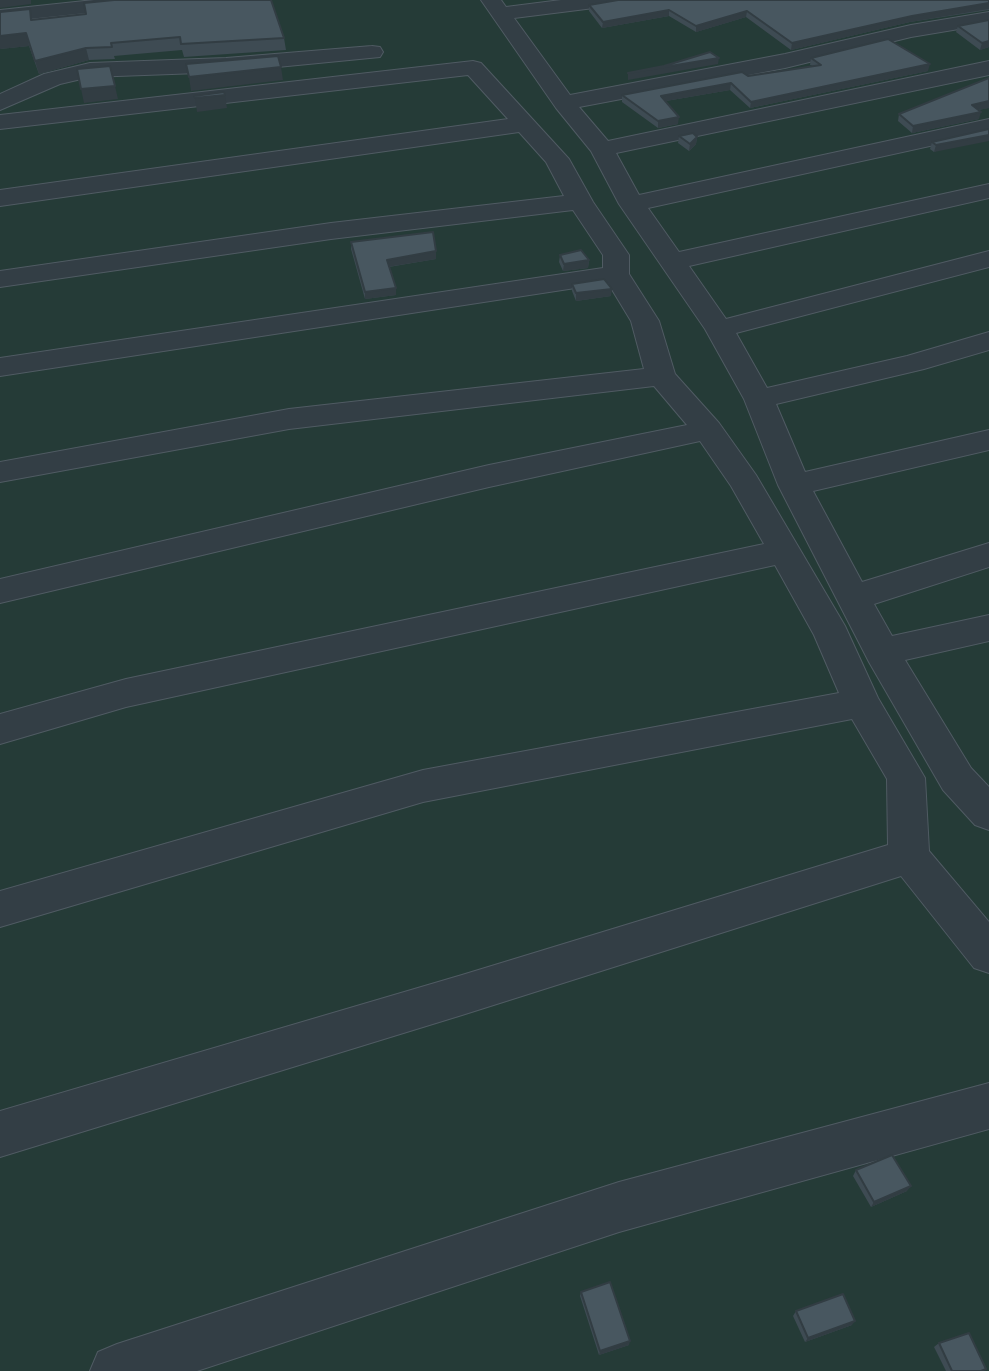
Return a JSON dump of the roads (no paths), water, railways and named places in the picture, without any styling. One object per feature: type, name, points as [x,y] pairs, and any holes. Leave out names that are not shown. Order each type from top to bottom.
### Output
[{"type":"street","points":[[0,16],[152,0]]},
{"type":"street","points":[[495,7],[610,0]]},
{"type":"street","points":[[495,7],[564,103],[602,149],[632,204],[719,329],[759,399],[794,485],[882,652],[973,775],[989,813]]},
{"type":"street","points":[[564,103],[785,61],[911,31],[989,18]]},
{"type":"street","points":[[0,103],[51,79],[90,70],[226,65],[372,52]]},
{"type":"street","points":[[0,122],[473,68],[557,159],[580,202],[616,255],[616,274],[645,321],[660,376]]},
{"type":"street","points":[[602,149],[989,68]]},
{"type":"street","points":[[0,198],[525,124]]},
{"type":"street","points":[[632,204],[989,125]]},
{"type":"street","points":[[672,262],[989,191]]},
{"type":"street","points":[[0,279],[331,231],[580,202]]},
{"type":"street","points":[[719,329],[989,259]]},
{"type":"street","points":[[0,367],[616,274]]},
{"type":"street","points":[[759,399],[915,363],[989,341]]},
{"type":"street","points":[[0,591],[489,476],[708,429]]},
{"type":"street","points":[[794,485],[989,440]]},
{"type":"street","points":[[0,729],[126,693],[783,552]]},
{"type":"street","points":[[852,598],[989,555]]},
{"type":"street","points":[[882,652],[989,628]]},
{"type":"street","points":[[0,908],[424,786],[862,703]]},
{"type":"street","points":[[0,1134],[462,995],[909,856]]},
{"type":"street","points":[[117,1371],[619,1206],[989,1106]]},
{"type":"lane","points":[[0,472],[289,419],[660,376],[708,429],[745,482],[832,635],[862,703],[906,778],[909,856],[989,954]]}]
